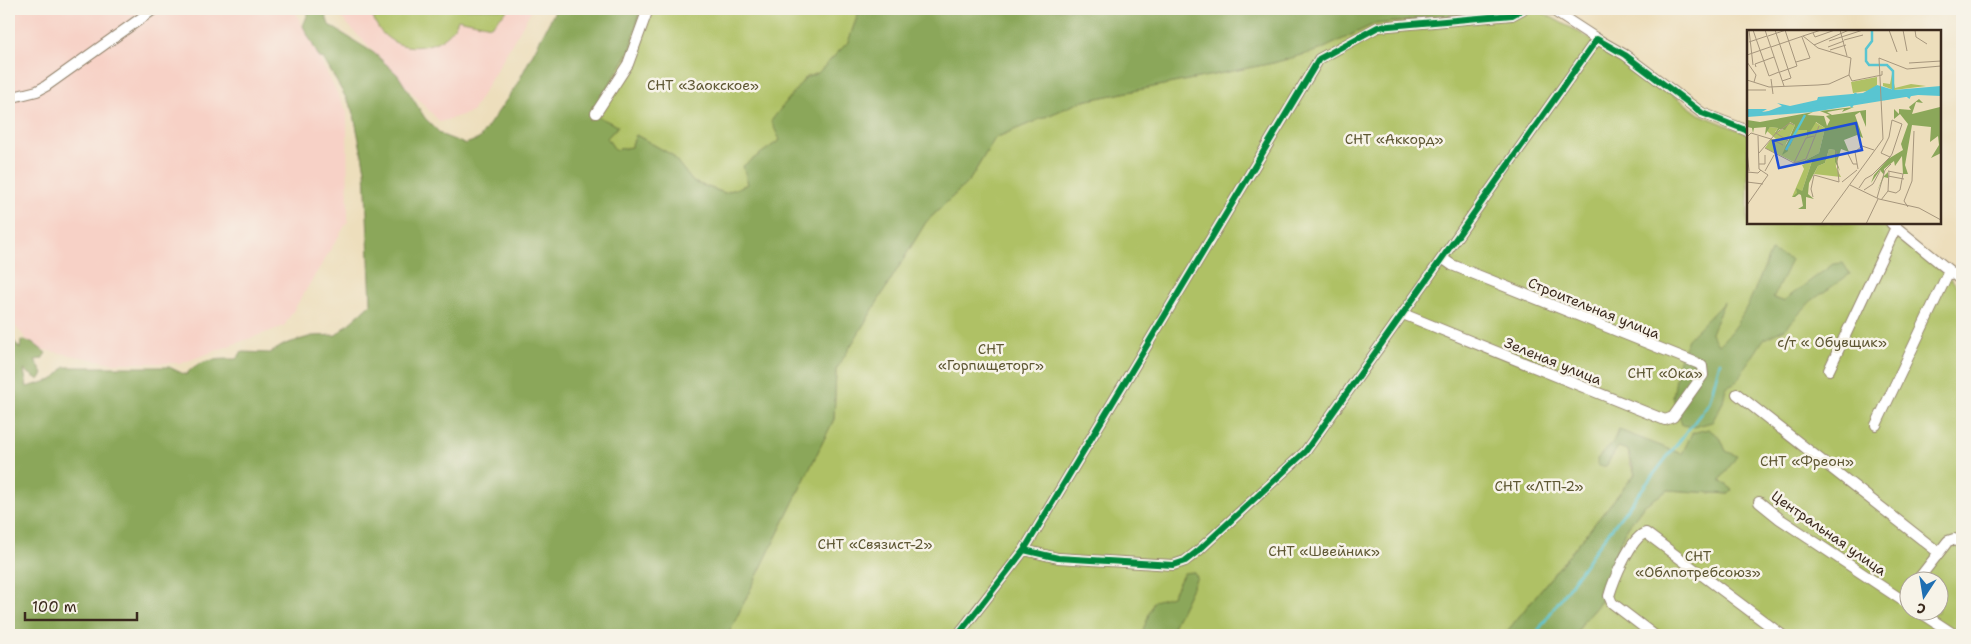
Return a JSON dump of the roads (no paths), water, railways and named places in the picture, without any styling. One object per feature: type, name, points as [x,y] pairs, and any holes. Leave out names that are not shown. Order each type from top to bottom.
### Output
[{"type":"street","points":[[9,98],[37,91],[46,86],[154,9]]},
{"type":"street","points":[[596,113],[628,64],[648,9]]},
{"type":"street","points":[[958,635],[1024,550],[1318,59],[1378,27],[1512,14],[1523,9]]},
{"type":"street","points":[[1552,9],[1625,55],[1702,113],[1747,131]]},
{"type":"street","points":[[1024,550],[1058,558],[1173,565],[1185,560],[1198,550],[1305,452],[1598,39]]},
{"type":"street","points":[[1829,370],[1894,225],[1962,281]]},
{"type":"street","name":"Строительная улица","points":[[1442,258],[1452,265],[1589,322],[1697,363],[1702,366],[1703,375],[1686,399]]},
{"type":"street","points":[[1876,425],[1949,271]]},
{"type":"street","name":"Зеленая улица","points":[[1403,314],[1660,419],[1669,420],[1686,399]]},
{"type":"street","points":[[1737,394],[1938,552]]},
{"type":"street","name":"Центральная улица","points":[[1759,502],[1780,519],[1898,597]]},
{"type":"street","points":[[1647,633],[1609,599],[1622,563],[1639,537],[1646,533],[1782,635]]},
{"type":"street","points":[[1923,572],[1938,552],[1951,539],[1962,545]]},
{"type":"street","points":[[1935,622],[1956,635]]},
{"type":"waterway","points":[[1535,635],[1595,550],[1709,403],[1720,362]]},
{"type":"park label","name":"СНТ «Заокское»","points":[[703,85]]},
{"type":"park label","name":"СНТ «Аккорд»","points":[[1394,139]]},
{"type":"park label","name":"с/т « Обувщик»","points":[[1832,342]]},
{"type":"park label","name":"СНТ «Горпищеторг»","points":[[991,358]]},
{"type":"park label","name":"СНТ «Ока»","points":[[1665,373]]},
{"type":"park label","name":"СНТ «Фреон»","points":[[1807,461]]},
{"type":"park label","name":"СНТ «ЛТП-2»","points":[[1539,486]]},
{"type":"park label","name":"СНТ «Связист-2»","points":[[875,544]]},
{"type":"park label","name":"СНТ «Швейник»","points":[[1324,551]]},
{"type":"park label","name":"СНТ «Облпотребсоюз»","points":[[1698,564]]}]
